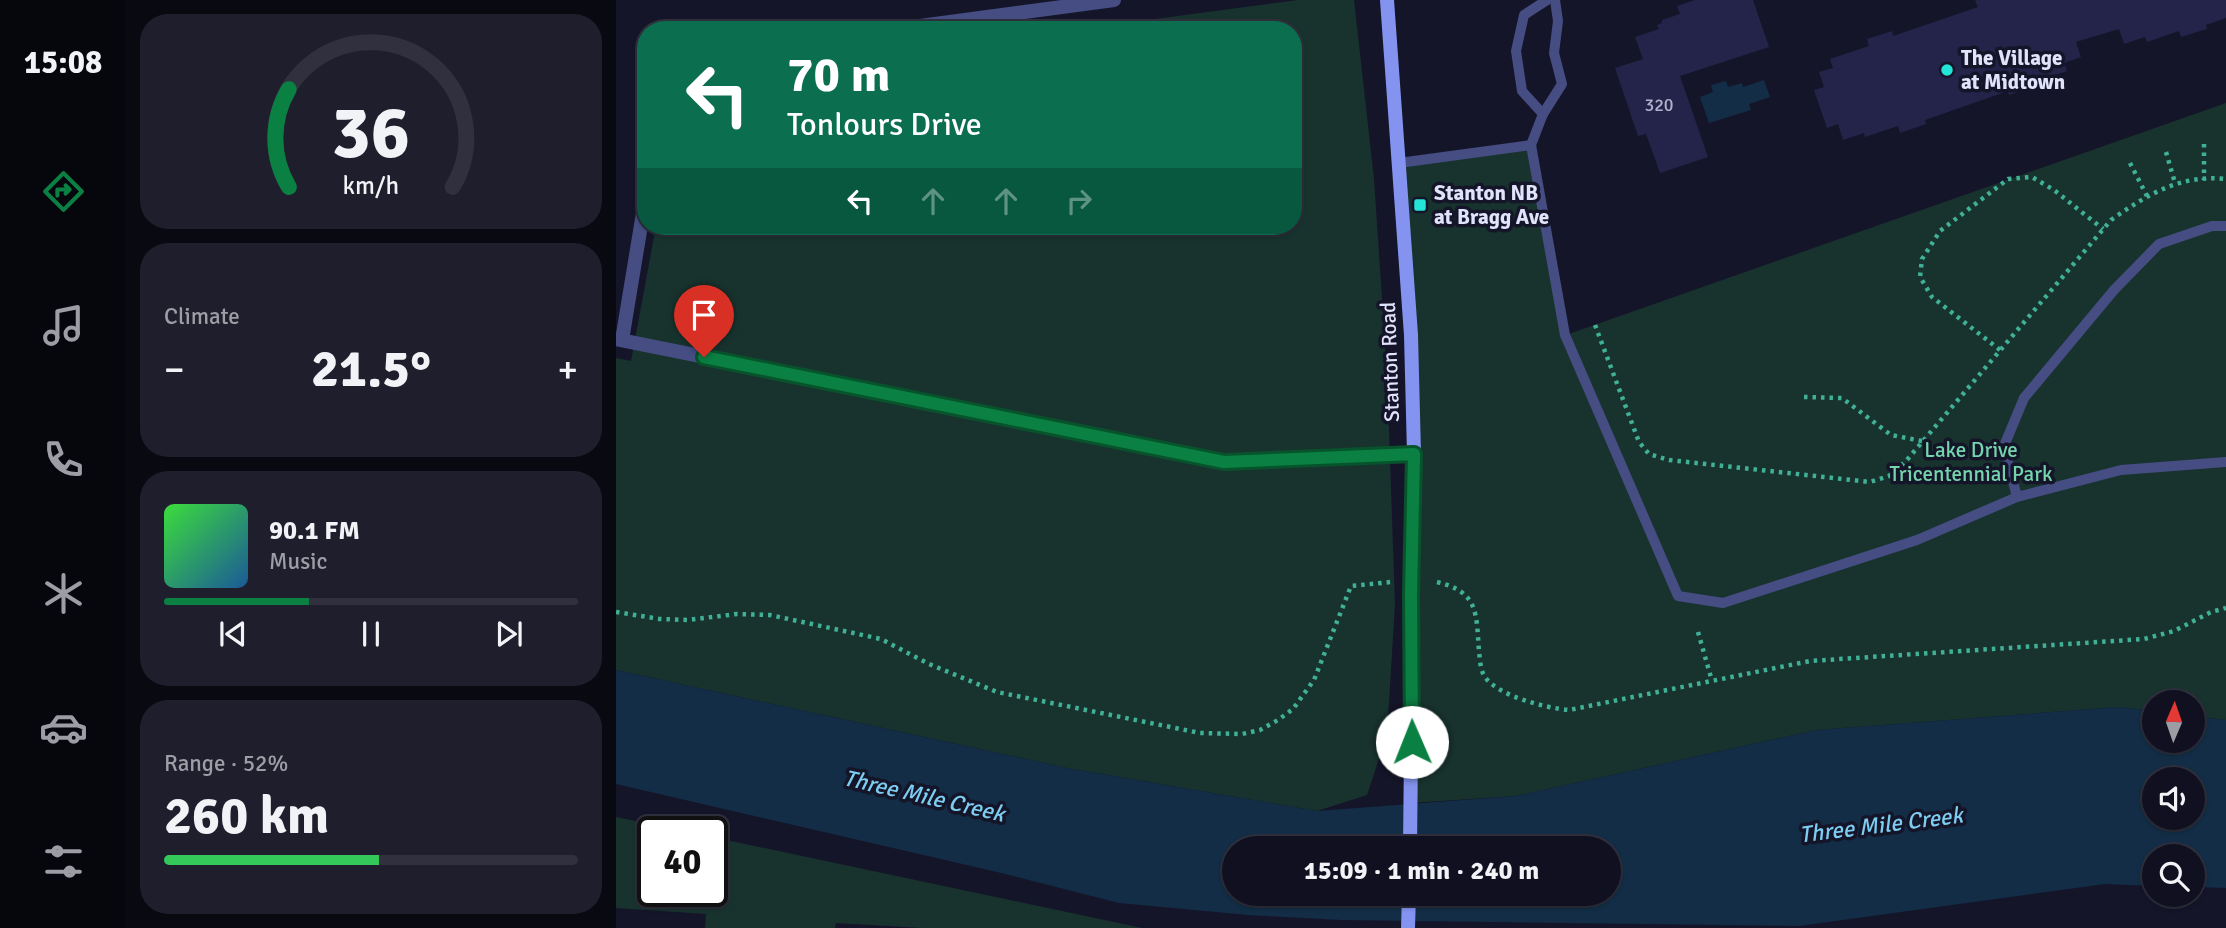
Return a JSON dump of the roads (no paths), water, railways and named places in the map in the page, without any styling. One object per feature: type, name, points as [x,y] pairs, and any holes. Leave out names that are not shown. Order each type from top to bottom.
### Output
[{"type":"street","points":[[957,21],[1114,0]]},
{"type":"street","name":"Stanton Road","points":[[1387,0],[1411,335],[1414,454],[1410,836]]},
{"type":"street","points":[[639,235],[619,340],[1224,462],[1414,454]]},
{"type":"street","points":[[1408,928],[1409,906]]},
{"type":"lane","points":[[1543,114],[1522,91],[1516,51],[1524,15],[1547,0]]},
{"type":"lane","points":[[1555,0],[1558,22],[1554,53],[1562,84],[1543,114],[1531,145],[1565,335],[1678,596],[1723,603],[1917,540],[2017,497],[2121,470],[2226,462]]},
{"type":"lane","points":[[1399,163],[1531,145]]},
{"type":"lane","points":[[2017,497],[2004,446],[2024,398],[2114,290],[2159,244],[2212,226],[2226,226]]},
{"type":"water","points":[[1764,80],[1770,97],[1749,104],[1751,110],[1709,123],[1700,97],[1713,92],[1711,85],[1726,81],[1728,87],[1742,83],[1743,87]]},
{"type":"water","name":"Three Mile Creek","points":[[616,670],[1067,768],[1317,811],[1516,796],[1817,730],[2118,707],[2142,710],[2142,753],[2205,753],[2205,717],[2226,720],[2226,888],[2205,887],[2205,844],[2142,844],[2142,886],[2105,884],[1799,926],[1341,920],[1248,915],[1119,903],[616,784]]},
{"type":"place","name":"The Village at Midtown","points":[[1947,70]]},
{"type":"place","name":"Stanton NB at Bragg Ave","points":[[1420,205]]},
{"type":"park label","name":"Lake Drive Tricentennial Park","points":[[1971,462]]}]
